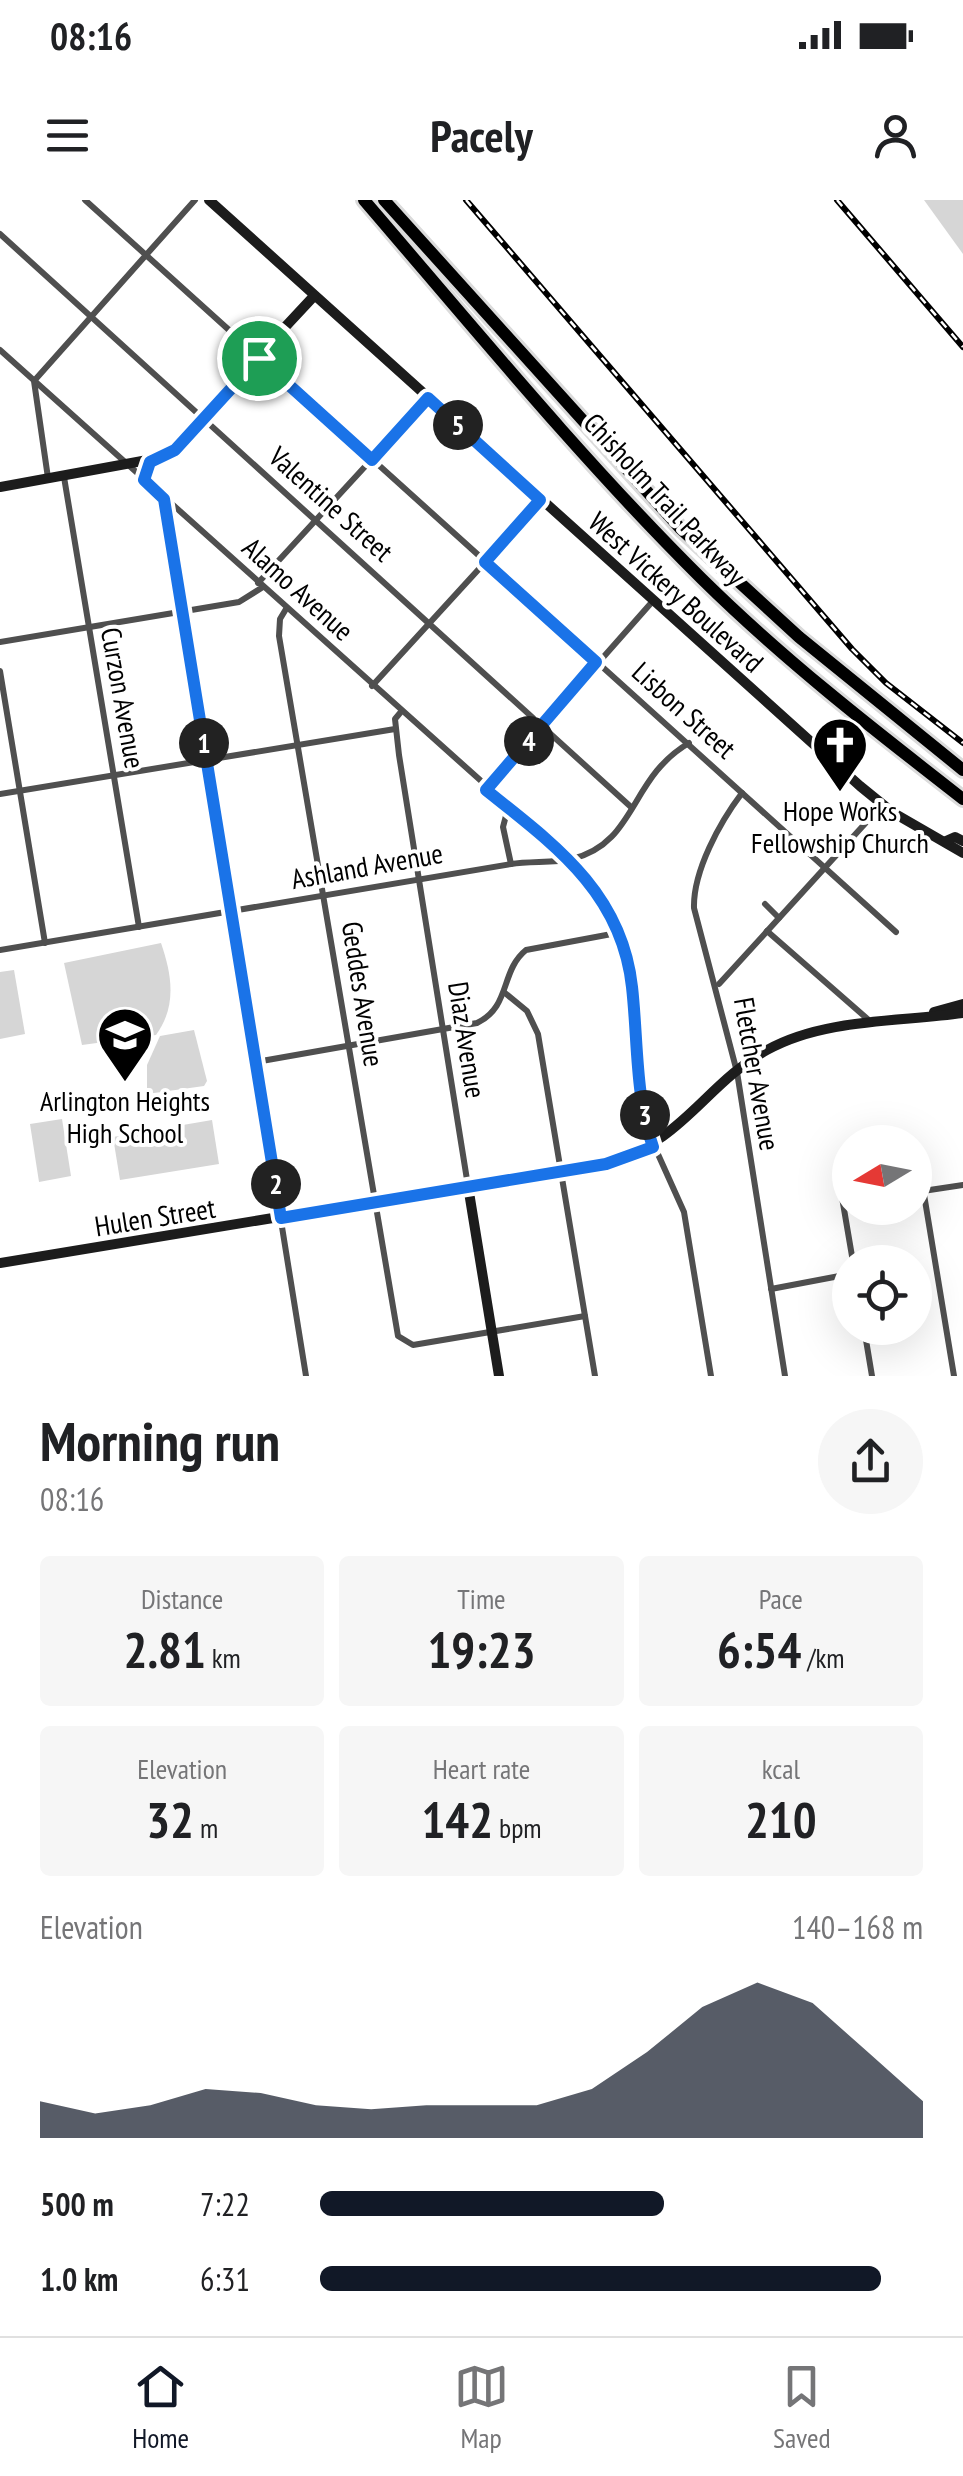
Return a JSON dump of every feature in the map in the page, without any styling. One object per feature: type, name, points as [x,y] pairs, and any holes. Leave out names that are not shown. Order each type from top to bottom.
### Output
[{"type":"highway","name":"Chisholm Trail Parkway","points":[[364,200],[649,524],[802,670],[963,799]]},
{"type":"highway","name":"Chisholm Trail Parkway","points":[[384,200],[660,508],[825,659],[963,770]]},
{"type":"main road","name":"West Vickery Boulevard","points":[[209,200],[882,805],[963,853]]},
{"type":"main road","points":[[0,487],[150,462],[175,450],[314,296]]},
{"type":"main road","points":[[108,470],[113,453]]},
{"type":"main road","points":[[144,480],[150,462]]},
{"type":"main road","name":"West Vickery Boulevard","points":[[946,841],[963,841]]},
{"type":"main road","name":"Hulen Street","points":[[0,1264],[606,1164],[653,1147],[737,1072],[786,1041],[962,1006]]},
{"type":"main road","name":"Diaz Avenue","points":[[468,1186],[499,1376]]},
{"type":"street","name":"Lisbon Street","points":[[85,200],[896,932]]},
{"type":"street","points":[[48,479],[34,381],[195,200]]},
{"type":"street","name":"Valentine Street","points":[[0,234],[631,808]]},
{"type":"street","name":"Alamo Avenue","points":[[0,350],[568,860],[602,895],[628,964],[635,1046],[653,1147],[684,1212],[711,1376]]},
{"type":"street","points":[[0,642],[251,598],[428,398]]},
{"type":"street","name":"Curzon Avenue","points":[[64,477],[138,927]]},
{"type":"street","points":[[164,499],[306,1376]]},
{"type":"street","points":[[372,686],[540,500]]},
{"type":"street","points":[[486,790],[652,602]]},
{"type":"street","name":"Geddes Avenue","points":[[286,610],[278,626],[396,1329],[403,1342],[412,1344],[492,1332]]},
{"type":"street","points":[[0,672],[45,943]]},
{"type":"street","name":"Diaz Avenue","points":[[400,712],[394,719],[395,729],[468,1186]]},
{"type":"street","points":[[0,794],[395,729]]},
{"type":"street","name":"Ashland Avenue","points":[[0,950],[511,864],[568,860],[609,842],[661,761],[689,742]]},
{"type":"street","name":"Fletcher Avenue","points":[[742,793],[722,825],[694,895],[737,1072],[785,1376]]},
{"type":"street","points":[[718,984],[882,805]]},
{"type":"street","points":[[508,808],[504,827],[511,864]]},
{"type":"street","points":[[765,904],[779,918]]},
{"type":"street","points":[[767,931],[873,1024]]},
{"type":"street","points":[[256,1062],[484,1020],[497,1010],[518,957],[526,950],[617,933]]},
{"type":"street","points":[[505,993],[527,1011],[538,1034],[595,1376]]},
{"type":"street","points":[[932,1190],[963,1185]]},
{"type":"street","points":[[930,1225],[954,1376]]},
{"type":"street","points":[[771,1288],[832,1277]]},
{"type":"street","points":[[492,1332],[585,1316]]},
{"type":"street","points":[[867,1345],[872,1376]]},
{"type":"shaded area","points":[[924,200],[963,200],[963,254]]},
{"type":"shaded area","points":[[161,943],[168,967],[170,1002],[156,1035],[82,1045],[64,963]]},
{"type":"shaded area","points":[[14,970],[25,1034],[0,1039],[0,972]]},
{"type":"shaded area","points":[[194,1030],[207,1081],[204,1086],[147,1094],[147,1065],[160,1036]]},
{"type":"shaded area","points":[[62,1119],[71,1176],[39,1182],[30,1124]]},
{"type":"shaded area","points":[[212,1120],[219,1164],[120,1180],[113,1137]]},
{"type":"railway","points":[[466,200],[852,649],[886,683],[963,743]]},
{"type":"railway","points":[[837,200],[963,347]]},
{"type":"place","name":"Hope Works Fellowship Church","points":[[840,794]]},
{"type":"place","name":"Arlington Heights High School","points":[[125,1084]]},
{"type":"route","points":[[259,358],[372,460],[428,398],[540,500],[485,562],[596,662],[486,790],[585,874],[602,895],[628,964],[633,1032],[653,1147],[606,1164],[281,1218],[164,499],[144,480],[150,462],[175,450],[259,358]]}]
